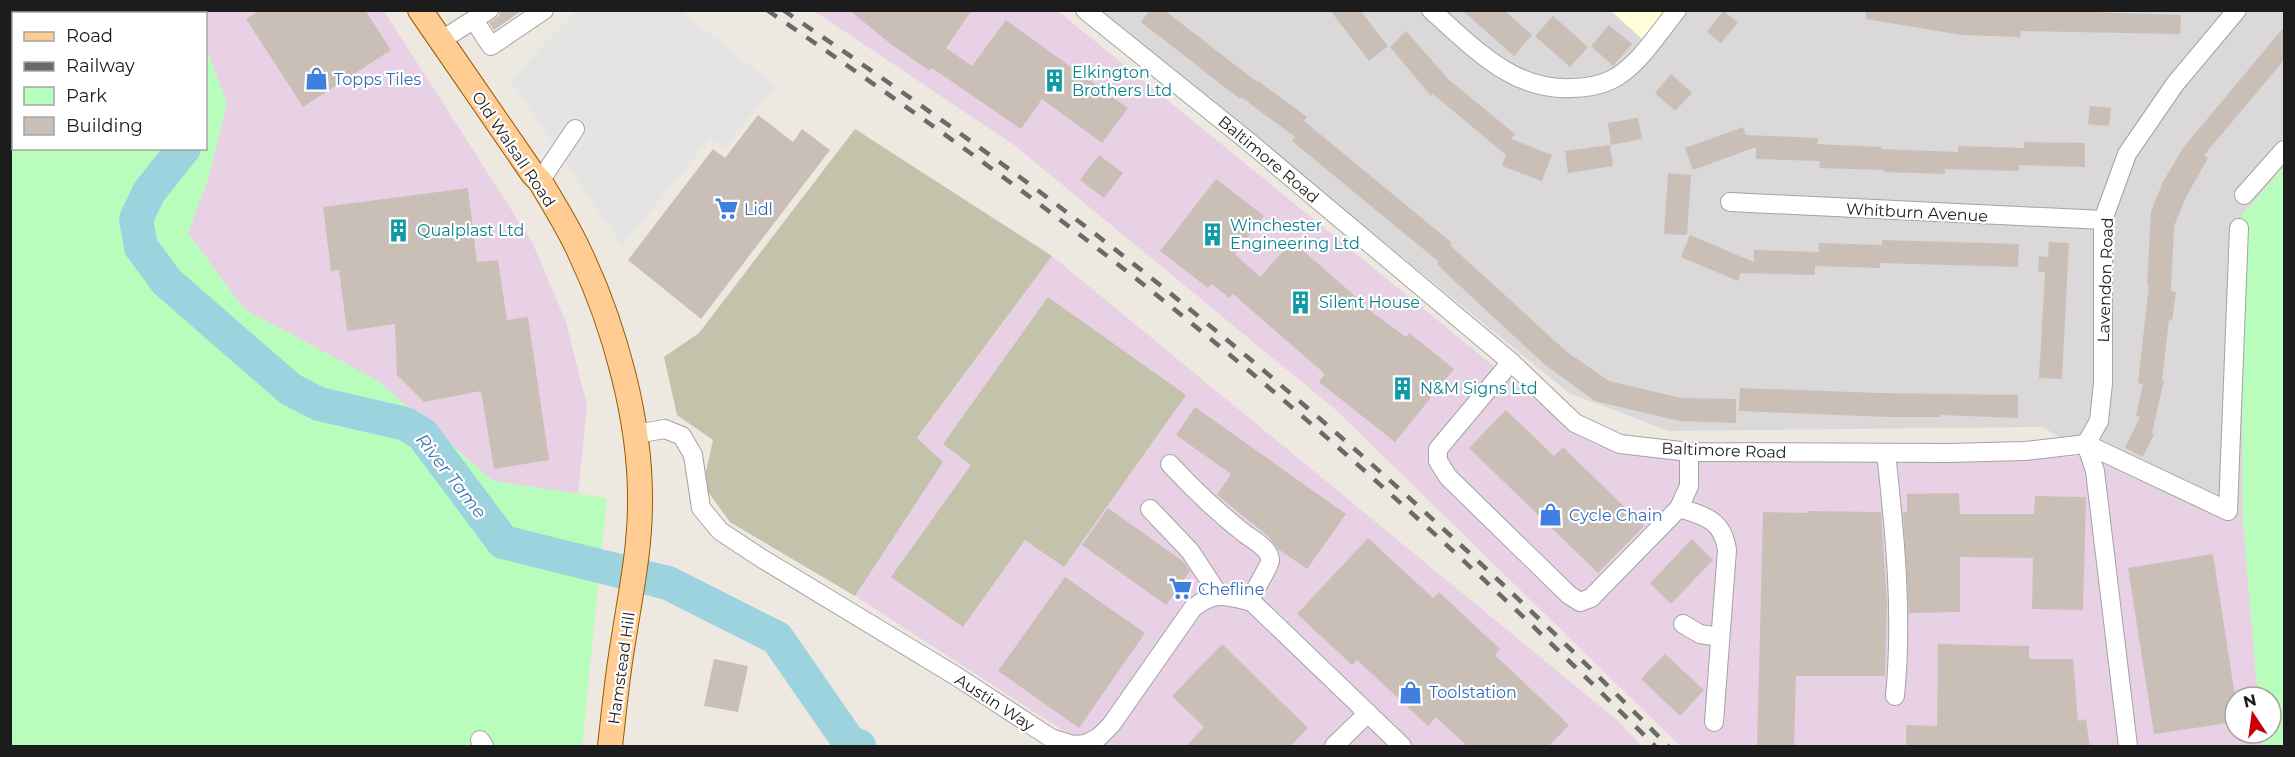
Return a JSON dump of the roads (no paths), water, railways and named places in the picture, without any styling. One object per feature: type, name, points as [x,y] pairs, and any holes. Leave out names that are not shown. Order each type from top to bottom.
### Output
[{"type":"main road","name":"Old Walsall Road","points":[[420,10],[540,181],[580,252],[605,316],[624,383],[635,434],[640,502],[638,540]]},
{"type":"main road","name":"Hamstead Hill","points":[[610,747],[622,643],[633,589],[638,540]]},
{"type":"street","points":[[440,41],[481,15],[491,46],[544,10]]},
{"type":"street","name":"Baltimore Road","points":[[1085,10],[1249,142],[1511,362],[1575,423],[1620,444],[1689,452],[1886,453],[2025,451],[2086,444]]},
{"type":"street","points":[[1431,10],[1494,65],[1528,83],[1559,89],[1588,88],[1612,80],[1634,63],[1677,10]]},
{"type":"street","name":"Lavendon Road","points":[[2086,444],[2099,421],[2103,383],[2103,220],[2127,154],[2175,84],[2235,12]]},
{"type":"street","points":[[540,181],[575,129]]},
{"type":"street","points":[[2244,195],[2284,150]]},
{"type":"street","name":"Whitburn Avenue","points":[[1730,202],[2103,220]]},
{"type":"street","points":[[2086,444],[2228,511],[2239,228]]},
{"type":"street","points":[[1511,362],[1438,449],[1438,460],[1448,477],[1569,595],[1580,602],[1591,598],[1679,508],[1689,486],[1689,452]]},
{"type":"street","name":"Austin Way","points":[[635,434],[665,429],[682,436],[693,455],[701,508],[720,531],[956,676],[1051,738],[1073,745],[1086,744],[1099,737],[1111,725],[1192,608],[1206,598],[1219,595]]},
{"type":"street","points":[[2086,444],[2094,471],[2128,747]]},
{"type":"street","points":[[1886,453],[1896,537],[1899,643],[1895,696]]},
{"type":"street","points":[[1170,464],[1209,505],[1260,545],[1269,556],[1270,562],[1256,585],[1250,601]]},
{"type":"street","points":[[1679,508],[1704,516],[1720,528],[1727,550],[1714,722]]},
{"type":"street","points":[[1150,509],[1190,551],[1219,595],[1250,601],[1402,747]]},
{"type":"street","points":[[1683,624],[1700,634],[1720,637]]},
{"type":"street","points":[[1334,747],[1368,714]]},
{"type":"waterway","name":"River Tame","points":[[182,150],[149,192],[136,219],[141,247],[167,282],[290,389],[319,404],[406,424],[423,435],[503,542],[668,583],[777,638],[849,742],[859,746]]},
{"type":"railway","points":[[767,10],[1016,187],[1097,248],[1243,365],[1453,551],[1655,746]]},
{"type":"railway","points":[[783,10],[890,83],[1046,197],[1098,236],[1259,367],[1439,525],[1555,634],[1668,746]]},
{"type":"place","name":"Topps Tiles","points":[[316,79]]},
{"type":"place","name":"Elkington Brothers Ltd","points":[[1054,81]]},
{"type":"place","name":"Lidl","points":[[726,209]]},
{"type":"place","name":"Qualplast Ltd","points":[[399,230]]},
{"type":"place","name":"Winchester Engineering Ltd","points":[[1212,234]]},
{"type":"place","name":"Silent House","points":[[1301,302]]},
{"type":"place","name":"N&M Signs Ltd","points":[[1402,388]]},
{"type":"place","name":"Cycle Chain","points":[[1551,515]]},
{"type":"place","name":"Chefline","points":[[1180,589]]},
{"type":"place","name":"Toolstation","points":[[1411,692]]}]
